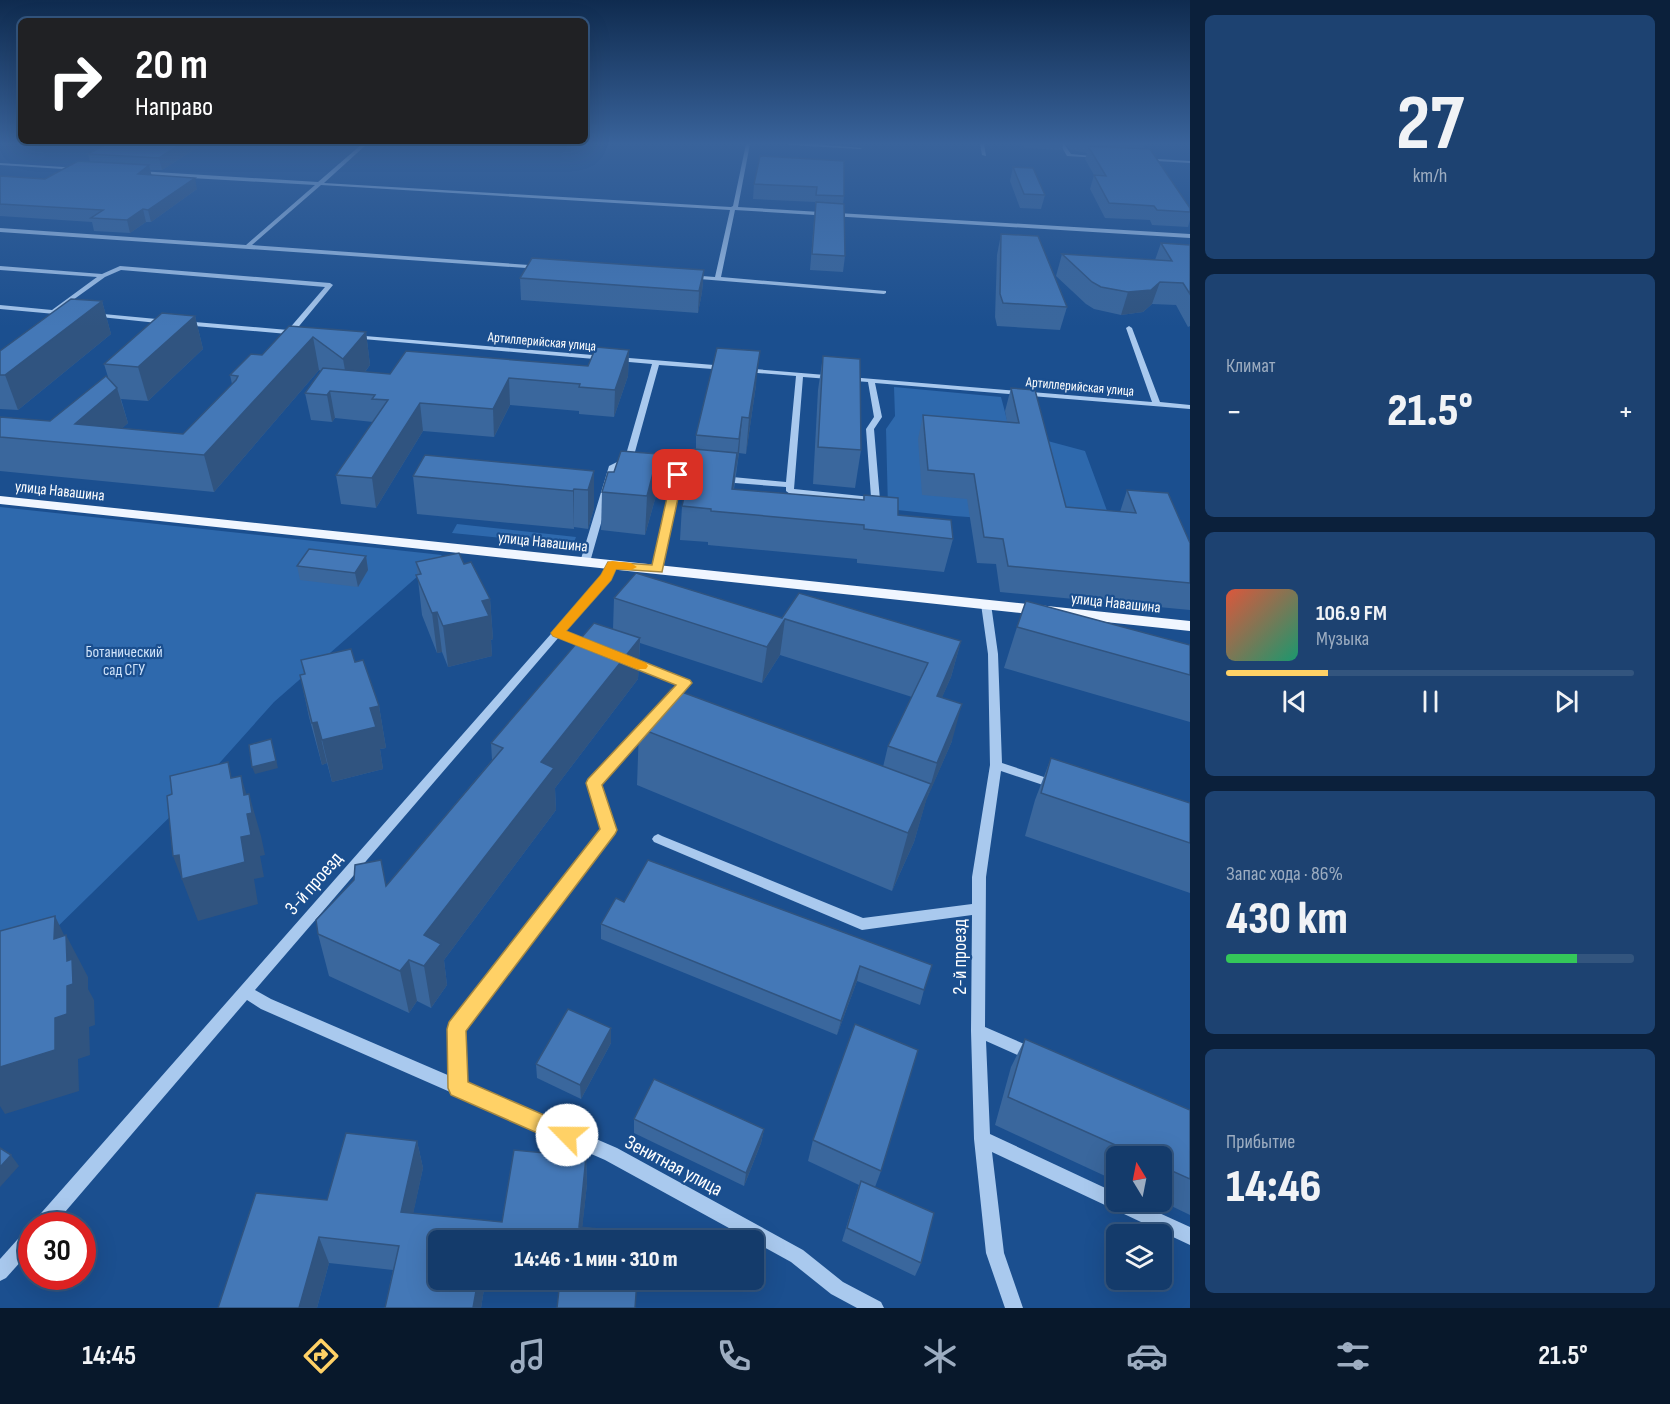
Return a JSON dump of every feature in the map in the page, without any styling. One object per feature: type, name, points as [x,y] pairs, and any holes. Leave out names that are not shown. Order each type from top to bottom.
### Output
[{"type":"main road","name":"улица Навашина","points":[[0,500],[1190,626]]},
{"type":"street","points":[[248,246],[296,205]]},
{"type":"street","points":[[683,205],[1190,236]]},
{"type":"street","points":[[718,279],[735,205]]},
{"type":"street","points":[[0,230],[554,268]]},
{"type":"street","points":[[0,268],[103,276]]},
{"type":"street","points":[[53,312],[103,276],[120,268],[330,285],[290,332]]},
{"type":"street","points":[[682,277],[884,292]]},
{"type":"street","points":[[0,307],[77,314]]},
{"type":"street","points":[[89,315],[312,334]]},
{"type":"street","points":[[1129,328],[1157,405]]},
{"type":"street","name":"Артиллерийская улица","points":[[346,336],[1190,407]]},
{"type":"street","points":[[465,355],[471,347]]},
{"type":"street","points":[[585,562],[613,466],[629,459],[656,362]]},
{"type":"street","points":[[800,374],[790,491],[876,500],[870,429],[878,417],[871,380]]},
{"type":"street","points":[[657,569],[678,475],[790,485]]},
{"type":"street","name":"3-й проезд","points":[[53,1212],[558,633],[606,577],[612,565]]},
{"type":"street","name":"2-й проезд","points":[[986,604],[993,654],[996,765],[980,877],[978,1031],[982,1139],[995,1253],[1014,1308]]},
{"type":"street","points":[[458,1088],[456,1029],[609,830],[594,783],[685,683],[558,633]]},
{"type":"street","points":[[996,765],[1071,790]]},
{"type":"street","points":[[658,839],[862,924],[979,909]]},
{"type":"street","name":"Зенитная улица","points":[[245,992],[266,1004],[611,1154],[797,1256],[837,1288],[875,1308]]},
{"type":"street","points":[[978,1031],[1052,1063]]},
{"type":"street","points":[[982,1139],[1190,1236]]},
{"type":"street","points":[[0,1272],[18,1252]]},
{"type":"green space","points":[[894,387],[1001,397],[1010,431],[1085,451],[1113,527],[888,509],[886,429],[895,416]]},
{"type":"green space","name":"Ботанический сад СГУ","points":[[0,507],[442,555],[274,702],[181,806],[0,983]]},
{"type":"green space","points":[[457,524],[576,537],[573,545],[452,533]]},
{"type":"building","points":[[18,205],[155,205],[148,210],[143,209],[127,220],[91,218],[103,210]]},
{"type":"building","points":[[816,205],[844,205],[845,256],[812,254]]},
{"type":"building","points":[[1140,205],[1188,205],[1190,212],[1157,210],[1154,206]]},
{"type":"building","points":[[1001,234],[1038,236],[1067,307],[1003,303],[1000,294]]},
{"type":"building","points":[[1161,243],[1190,245],[1190,294],[1183,283],[1160,282],[1151,290],[1128,292],[1101,287],[1092,282],[1062,254],[1172,261]]},
{"type":"building","points":[[532,258],[704,270],[699,291],[520,278]]},
{"type":"building","points":[[71,299],[102,301],[5,375],[0,375],[0,351]]},
{"type":"building","points":[[162,313],[195,316],[138,367],[104,364]]},
{"type":"building","points":[[289,326],[366,332],[343,359],[313,337],[204,455],[0,437],[0,417],[50,421],[106,376],[117,388],[75,424],[183,434],[238,376],[230,375],[251,354],[262,355]]},
{"type":"building","points":[[596,347],[629,350],[615,390],[579,387],[580,384],[509,378],[493,409],[420,403],[372,478],[336,475],[388,400],[372,399],[375,395],[330,391],[327,395],[305,393],[323,368],[390,374],[406,351],[588,366]]},
{"type":"building","points":[[717,348],[760,351],[749,418],[742,417],[739,439],[696,435]]},
{"type":"building","points":[[823,356],[860,359],[861,450],[818,447]]},
{"type":"building","points":[[1011,388],[1035,390],[1066,507],[1136,513],[1127,490],[1168,493],[1190,543],[1190,583],[1008,566],[1003,539],[984,537],[974,474],[928,470],[923,415],[1019,423]]},
{"type":"building","points":[[694,449],[737,453],[732,489],[864,500],[864,495],[898,498],[898,515],[951,520],[953,539],[864,529],[864,525],[711,511],[711,509],[682,506]]},
{"type":"building","points":[[621,451],[658,454],[647,496],[602,492],[608,472],[614,472]]},
{"type":"building","points":[[425,455],[594,471],[588,490],[574,489],[573,491],[413,476]]},
{"type":"building","points":[[309,549],[366,556],[355,573],[297,566]]},
{"type":"building","points":[[459,553],[464,564],[471,562],[490,599],[482,601],[489,616],[443,626],[437,612],[432,613],[416,575],[421,574],[416,562]]},
{"type":"building","points":[[636,573],[782,618],[799,593],[961,641],[937,696],[962,704],[937,763],[888,746],[928,663],[785,619],[767,647],[614,598]]},
{"type":"building","points":[[1026,601],[1190,645],[1190,675],[1017,627]]},
{"type":"building","points":[[594,623],[640,638],[541,762],[554,768],[424,935],[441,944],[424,966],[409,960],[400,971],[318,934],[316,920],[354,880],[355,865],[381,860],[386,886],[503,748],[491,743]]},
{"type":"building","points":[[351,649],[355,662],[363,660],[379,706],[370,708],[376,727],[322,740],[317,722],[312,723],[300,675],[305,674],[301,660]]},
{"type":"building","points":[[671,688],[931,784],[908,833],[639,728]]},
{"type":"building","points":[[271,739],[276,761],[252,767],[249,745]]},
{"type":"building","points":[[1051,758],[1190,803],[1190,843],[1041,793]]},
{"type":"building","points":[[228,762],[231,778],[241,776],[244,795],[249,794],[252,813],[247,814],[251,835],[241,837],[245,862],[182,879],[179,855],[173,856],[167,796],[172,794],[170,776]]},
{"type":"building","points":[[648,860],[932,965],[924,990],[860,966],[841,1021],[601,924],[616,898],[624,902]]},
{"type":"building","points":[[55,916],[54,939],[66,935],[67,961],[72,959],[73,984],[67,986],[67,1014],[55,1018],[55,1050],[0,1067],[0,931]]},
{"type":"building","points":[[568,1009],[611,1028],[580,1085],[536,1064]]},
{"type":"building","points":[[855,1024],[918,1050],[881,1171],[813,1140]]},
{"type":"building","points":[[1025,1039],[1190,1110],[1190,1179],[1172,1171],[1172,1146],[1118,1146],[1008,1097]]},
{"type":"building","points":[[654,1079],[764,1129],[746,1173],[634,1119]]},
{"type":"building","points":[[346,1133],[417,1141],[401,1212],[502,1222],[514,1150],[586,1157],[579,1227],[610,1230],[428,1230],[428,1290],[476,1290],[473,1308],[385,1308],[399,1246],[319,1237],[299,1308],[218,1308],[256,1193],[327,1200]]},
{"type":"building","points":[[0,1148],[11,1155],[0,1167]]},
{"type":"building","points":[[861,1181],[934,1213],[921,1263],[847,1228]]},
{"type":"building","points":[[559,1290],[636,1290],[635,1308],[557,1308]]},
{"type":"slow traffic","points":[[631,567],[612,565],[606,577],[558,633],[642,666]]},
{"type":"route","points":[[567,1135],[458,1088],[456,1029],[609,830],[594,783],[685,683],[558,633],[606,577],[612,565],[657,569],[678,475]]}]
